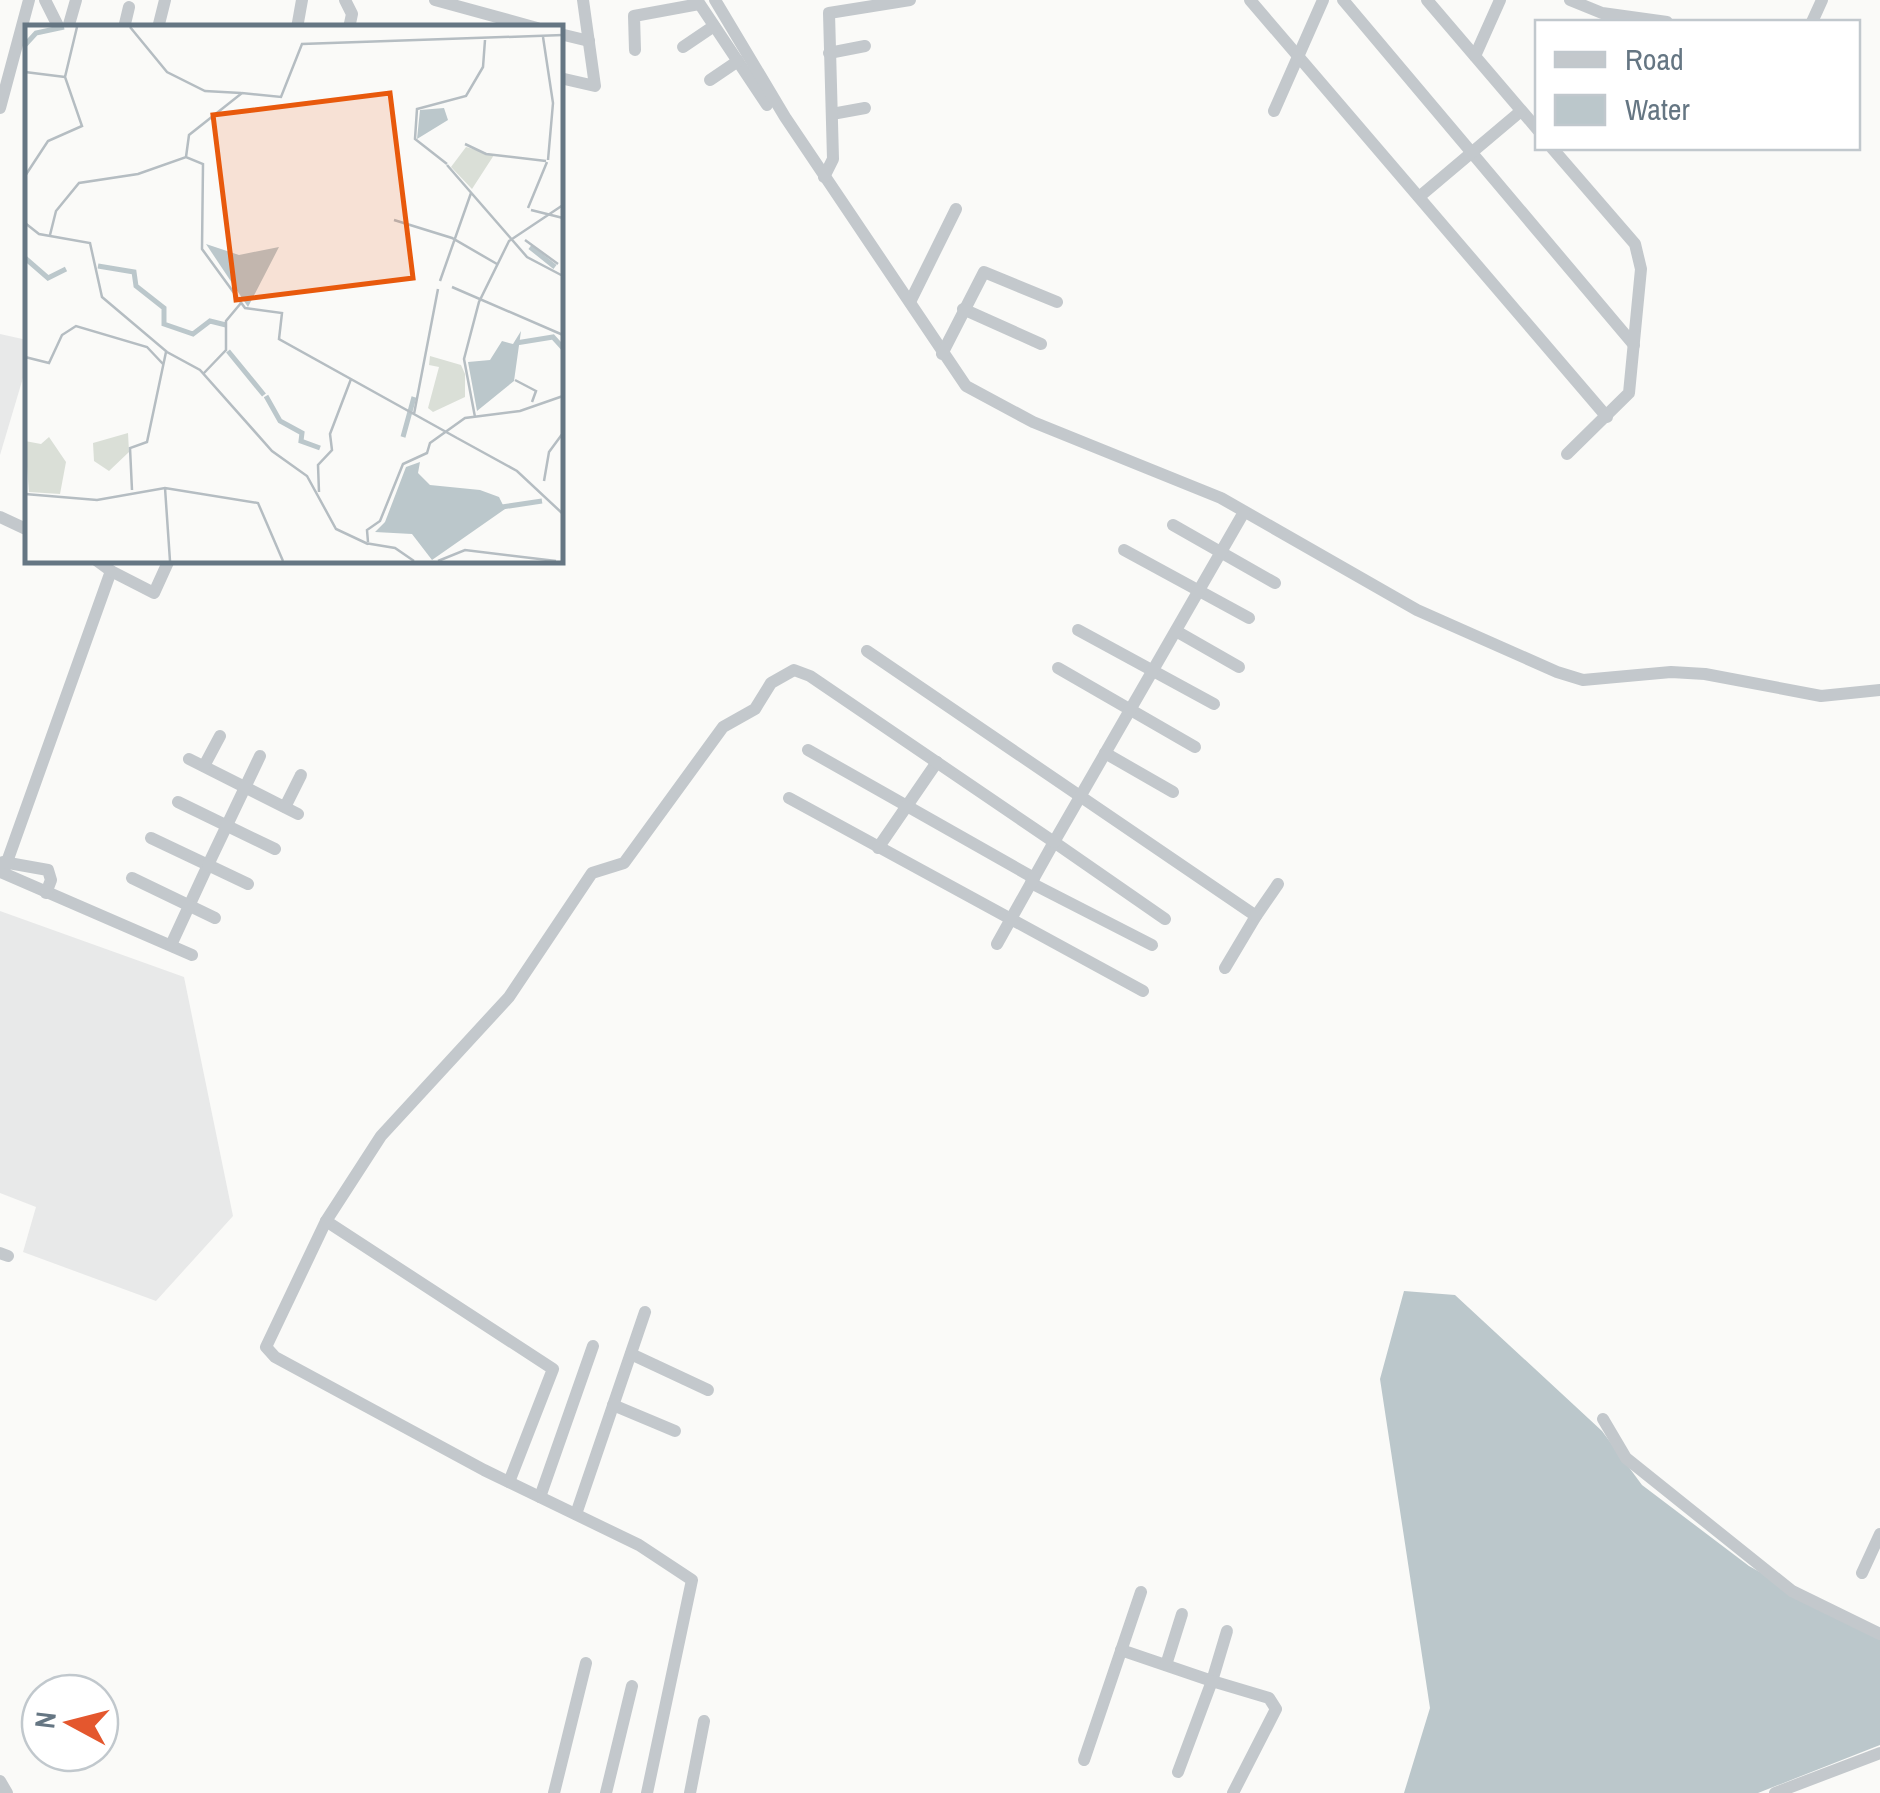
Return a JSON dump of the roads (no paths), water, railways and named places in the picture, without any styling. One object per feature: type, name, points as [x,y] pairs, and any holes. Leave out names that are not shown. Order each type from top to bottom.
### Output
[{"type":"street","points":[[0,108],[29,0]]},
{"type":"street","points":[[45,0],[58,25]]},
{"type":"street","points":[[69,25],[76,0]]},
{"type":"street","points":[[159,25],[165,0]]},
{"type":"street","points":[[298,25],[302,0]]},
{"type":"street","points":[[344,0],[352,14],[350,25]]},
{"type":"street","points":[[435,0],[526,25]]},
{"type":"street","points":[[562,78],[595,86],[583,0]]},
{"type":"street","points":[[715,0],[824,177],[966,386],[1032,422],[1179,479],[1417,610],[1570,676],[1583,680],[1672,672],[1705,674],[1820,696],[1880,690]]},
{"type":"street","points":[[824,177],[833,159],[829,13],[910,0]]},
{"type":"street","points":[[1250,0],[1607,417]]},
{"type":"street","points":[[1274,111],[1323,0]]},
{"type":"street","points":[[1343,0],[1634,345]]},
{"type":"street","points":[[1427,0],[1535,127]]},
{"type":"street","points":[[1475,56],[1500,0]]},
{"type":"street","points":[[1570,0],[1602,13],[1653,20]]},
{"type":"street","points":[[635,50],[634,16],[698,2],[767,105]]},
{"type":"street","points":[[125,25],[129,6]]},
{"type":"street","points":[[683,48],[714,26]]},
{"type":"street","points":[[562,35],[589,42]]},
{"type":"street","points":[[829,53],[865,46]]},
{"type":"street","points":[[710,80],[738,61]]},
{"type":"street","points":[[832,114],[865,108]]},
{"type":"street","points":[[1419,197],[1521,111]]},
{"type":"street","points":[[1554,150],[1635,244],[1641,268],[1629,393],[1567,454]]},
{"type":"street","points":[[910,302],[956,209]]},
{"type":"street","points":[[942,354],[984,272],[1057,302]]},
{"type":"street","points":[[963,309],[1041,344]]},
{"type":"street","points":[[997,944],[1244,512]]},
{"type":"street","points":[[0,517],[25,529]]},
{"type":"street","points":[[1174,526],[1275,583]]},
{"type":"street","points":[[1124,550],[1249,618]]},
{"type":"street","points":[[99,562],[154,593],[168,562]]},
{"type":"street","points":[[111,571],[4,862],[6,878],[192,955]]},
{"type":"street","points":[[1078,630],[1214,704]]},
{"type":"street","points":[[1176,631],[1239,667]]},
{"type":"street","points":[[867,651],[1256,916]]},
{"type":"street","points":[[1058,668],[1195,747]]},
{"type":"street","points":[[647,1793],[692,1580],[639,1545],[509,1482],[268,1352],[266,1347],[326,1221],[382,1136],[509,997],[592,873],[624,863],[723,727],[754,709],[778,678],[794,670],[810,676],[1165,920]]},
{"type":"street","points":[[204,766],[220,736]]},
{"type":"street","points":[[808,750],[1152,945]]},
{"type":"street","points":[[1105,753],[1173,792]]},
{"type":"street","points":[[171,945],[260,756]]},
{"type":"street","points":[[189,759],[292,810],[300,775]]},
{"type":"street","points":[[878,848],[937,762]]},
{"type":"street","points":[[789,798],[1142,992]]},
{"type":"street","points":[[178,802],[275,848]]},
{"type":"street","points":[[151,838],[248,884]]},
{"type":"street","points":[[4,862],[48,870],[51,880],[46,893]]},
{"type":"street","points":[[132,878],[215,918]]},
{"type":"street","points":[[1225,968],[1278,884]]},
{"type":"street","points":[[326,1221],[553,1369],[509,1482]]},
{"type":"street","points":[[576,1514],[645,1312]]},
{"type":"street","points":[[540,1497],[593,1346]]},
{"type":"street","points":[[631,1354],[708,1390]]},
{"type":"street","points":[[614,1406],[675,1431]]},
{"type":"street","points":[[1603,1419],[1626,1458],[1792,1590],[1880,1634]]},
{"type":"street","points":[[1862,1574],[1880,1534]]},
{"type":"street","points":[[1084,1760],[1141,1592]]},
{"type":"street","points":[[1166,1665],[1182,1614]]},
{"type":"street","points":[[1178,1772],[1228,1631]]},
{"type":"street","points":[[1122,1650],[1269,1698],[1276,1708],[1233,1793]]},
{"type":"street","points":[[554,1793],[586,1663]]},
{"type":"street","points":[[606,1793],[632,1686]]},
{"type":"street","points":[[690,1793],[704,1720]]},
{"type":"street","points":[[1775,1793],[1880,1753]]},
{"type":"street","points":[[0,1782],[7,1793]]},
{"type":"water","points":[[1404,1291],[1455,1295],[1602,1431],[1642,1485],[1749,1566],[1880,1639],[1880,1745],[1758,1793],[1404,1793],[1430,1708],[1380,1379]]}]
